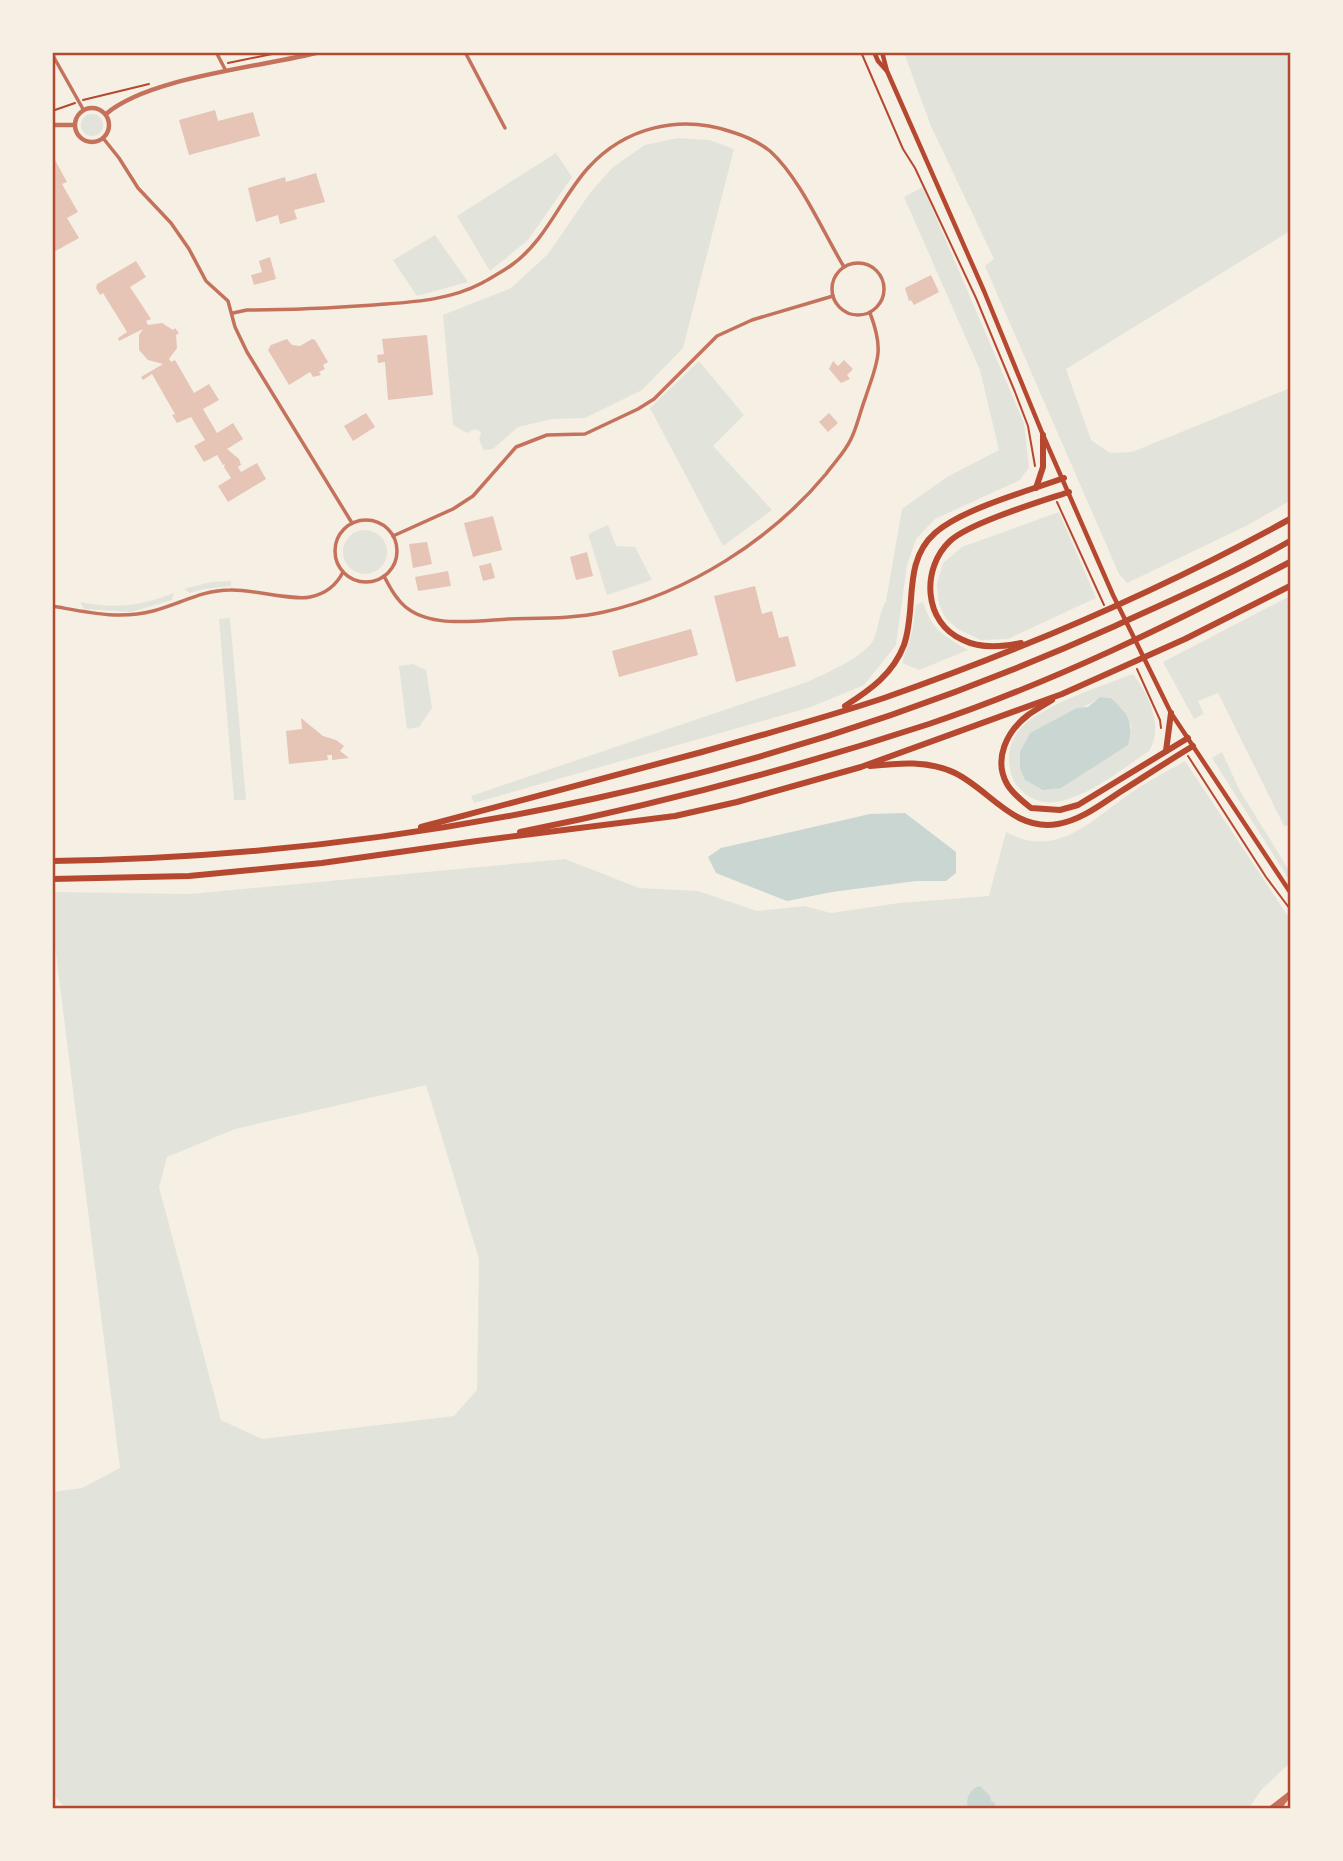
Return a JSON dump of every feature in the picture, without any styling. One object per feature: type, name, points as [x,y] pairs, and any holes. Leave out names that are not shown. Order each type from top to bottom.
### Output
[{"type":"highway","points":[[1035,489],[1042,472],[1043,435]]},
{"type":"highway","points":[[838,711],[876,685],[898,657],[907,630],[917,560],[933,534],[966,514],[1064,478]]},
{"type":"highway","points":[[1037,640],[985,646],[954,636],[933,609],[931,579],[937,558],[953,538],[973,527],[1069,492]]},
{"type":"highway","points":[[394,834],[772,732],[893,695],[1037,640],[1176,577],[1290,519]]},
{"type":"highway","points":[[52,861],[202,856],[298,847],[474,823],[602,797],[754,759],[899,712],[1018,668],[1183,595],[1290,541]]},
{"type":"highway","points":[[477,841],[610,814],[746,779],[930,723],[1060,673],[1130,642],[1290,562]]},
{"type":"highway","points":[[52,879],[189,876],[322,863],[675,816],[737,802],[861,767],[1062,694],[1185,639],[1290,586]]},
{"type":"highway","points":[[1062,694],[1028,715],[1005,743],[1002,768],[1007,783],[1031,808],[1060,810],[1078,805],[1188,738]]},
{"type":"highway","points":[[1166,751],[1171,713]]},
{"type":"highway","points":[[861,767],[902,763],[935,766],[956,774],[1020,819],[1040,825],[1057,824],[1080,818],[1193,746]]},
{"type":"main road","points":[[872,52],[887,71]]},
{"type":"main road","points":[[882,52],[887,71],[1113,595],[1171,713],[1290,892]]},
{"type":"street","points":[[216,52],[227,73]]},
{"type":"street","points":[[106,114],[117,104],[142,93],[320,52]]},
{"type":"street","points":[[465,52],[505,128]]},
{"type":"street","points":[[52,54],[83,109]]},
{"type":"street","points":[[96,107],[106,114],[109,127],[103,138],[88,142],[76,133],[76,116],[83,109],[96,107]]},
{"type":"street","points":[[233,313],[247,310],[428,301],[480,284],[514,264],[535,242],[586,170],[601,154],[631,136],[652,128],[683,123],[718,127],[769,150],[791,175],[844,267]]},
{"type":"street","points":[[52,125],[74,125]]},
{"type":"street","points":[[103,138],[138,188],[171,223],[206,281],[229,301],[243,346],[352,523]]},
{"type":"street","points":[[852,263],[869,264],[882,276],[885,284],[882,301],[870,313],[847,313],[832,296],[833,279],[844,267],[852,263]]},
{"type":"street","points":[[393,536],[453,509],[472,496],[516,447],[547,435],[585,434],[638,409],[654,399],[717,336],[752,320],[832,296]]},
{"type":"street","points":[[384,576],[399,601],[413,612],[428,618],[458,621],[603,612],[643,601],[681,585],[765,532],[812,490],[840,456],[850,441],[879,358],[878,335],[870,313]]},
{"type":"street","points":[[361,520],[379,523],[393,536],[397,553],[395,562],[384,576],[367,582],[350,578],[337,564],[335,545],[344,529],[352,523],[361,520]]},
{"type":"street","points":[[52,606],[97,615],[123,616],[154,611],[204,592],[232,590],[308,598],[328,590],[338,582],[343,572]]},
{"type":"street","points":[[1270,1808],[1290,1794]]},
{"type":"street","points":[[1279,1808],[1290,1794]]},
{"type":"path","points":[[861,52],[902,149],[915,168],[976,298],[1028,426],[1036,470],[1042,472]]},
{"type":"path","points":[[1055,497],[1105,607]]},
{"type":"path","points":[[1132,659],[1162,730],[1169,734]]},
{"type":"path","points":[[1185,751],[1266,877],[1290,909]]},
{"type":"shaded area","points":[[904,53],[1290,53],[1290,231],[1066,369],[1091,440],[1110,453],[1132,452],[1290,388],[1290,501],[1246,526],[1127,583],[1119,574],[985,266],[994,259],[931,126]]},
{"type":"shaded area","points":[[88,114],[96,114],[103,121],[103,129],[96,136],[88,136],[81,129],[81,121]]},
{"type":"shaded area","points":[[678,138],[709,140],[734,149],[683,348],[642,390],[585,418],[552,419],[518,427],[493,449],[484,450],[479,440],[481,432],[475,429],[467,433],[453,425],[443,315],[511,288],[548,254],[590,193],[613,167],[645,145]]},
{"type":"shaded area","points":[[556,153],[572,177],[528,240],[490,271],[457,216]]},
{"type":"shaded area","points":[[923,187],[1024,423],[1029,467],[1020,480],[935,519],[916,539],[907,565],[896,645],[864,685],[811,707],[474,803],[471,796],[807,682],[844,664],[870,645],[886,601],[902,509],[947,477],[999,450],[980,370],[904,197]]},
{"type":"shaded area","points":[[435,235],[468,282],[417,296],[393,260]]},
{"type":"shaded area","points":[[699,361],[744,415],[713,446],[772,510],[723,546],[650,408]]},
{"type":"shaded area","points":[[1059,512],[1096,598],[1008,639],[981,640],[958,629],[946,619],[939,604],[937,584],[943,563],[962,547]]},
{"type":"shaded area","points":[[608,525],[616,546],[635,547],[652,580],[607,595],[588,534]]},
{"type":"shaded area","points":[[365,530],[374,531],[381,536],[386,543],[386,561],[381,568],[374,573],[365,574],[356,573],[349,568],[344,561],[343,552],[344,543],[349,536],[356,531]]},
{"type":"shaded area","points":[[231,581],[231,586],[190,593],[184,589],[211,582]]},
{"type":"shaded area","points":[[174,593],[172,600],[131,612],[84,609],[80,602],[127,605]]},
{"type":"shaded area","points":[[1290,596],[1290,826],[1284,826],[1218,693],[1198,701],[1204,714],[1194,719],[1163,662]]},
{"type":"shaded area","points":[[923,602],[934,625],[968,650],[919,670],[902,663],[912,632],[916,605]]},
{"type":"shaded area","points":[[230,618],[246,800],[234,800],[219,619]]},
{"type":"shaded area","points":[[413,664],[426,670],[432,708],[419,727],[407,729],[399,666]]},
{"type":"shaded area","points":[[1133,674],[1153,711],[1155,731],[1149,751],[1108,779],[1075,797],[1044,802],[1023,792],[1014,781],[1009,761],[1012,743],[1021,728],[1031,719],[1058,704]],"holes":[[[1100,697],[1111,698],[1124,711],[1132,728],[1083,773],[1060,788],[1060,719]]]},
{"type":"shaded area","points":[[1100,697],[1111,698],[1128,719],[1128,745],[1061,788],[1043,790],[1025,780],[1020,768],[1020,752],[1030,733],[1077,708],[1088,707]]},
{"type":"shaded area","points":[[1222,752],[1240,791],[1290,872],[1290,881],[1212,758]]},
{"type":"shaded area","points":[[1185,761],[1290,919],[1290,1763],[1261,1790],[1249,1808],[66,1808],[52,1794],[52,1492],[82,1488],[120,1468],[53,930],[53,892],[190,894],[565,859],[639,888],[698,891],[757,911],[804,906],[831,913],[899,903],[989,896],[1006,832],[1041,842],[1056,840],[1085,826],[1142,786]],"holes":[[[426,1085],[479,1259],[477,1390],[454,1416],[262,1439],[221,1420],[159,1187],[167,1157],[235,1129]]]},
{"type":"shaded area","points":[[905,813],[956,852],[956,873],[946,881],[916,881],[787,901],[716,873],[708,857],[721,848],[870,814]]},
{"type":"shaded area","points":[[980,1786],[990,1796],[996,1808],[968,1808],[969,1794]]},
{"type":"building","points":[[215,110],[218,121],[253,112],[260,136],[189,155],[179,120]]},
{"type":"building","points":[[55,160],[67,182],[62,184],[78,212],[67,218],[79,238],[52,253],[52,161]]},
{"type":"building","points":[[316,173],[325,202],[294,210],[297,219],[280,224],[278,215],[256,222],[248,188],[285,177],[286,182]]},
{"type":"building","points":[[270,257],[276,279],[254,285],[251,275],[262,272],[259,261]]},
{"type":"building","points":[[136,261],[146,277],[130,287],[151,319],[146,321],[148,325],[162,323],[173,330],[175,328],[179,333],[176,335],[177,348],[169,359],[171,362],[175,360],[194,393],[209,384],[219,400],[203,409],[217,433],[233,423],[243,439],[227,449],[239,459],[241,465],[238,467],[241,472],[257,463],[266,479],[228,502],[218,486],[231,478],[224,467],[225,464],[223,465],[217,455],[204,462],[194,446],[205,440],[191,417],[177,423],[172,415],[175,414],[152,374],[143,380],[141,377],[163,364],[148,360],[139,350],[139,335],[143,329],[119,341],[118,338],[127,332],[103,293],[100,295],[96,288],[97,284]]},
{"type":"building","points":[[931,275],[939,292],[914,305],[909,301],[905,288]]},
{"type":"building","points":[[427,335],[433,395],[388,400],[385,362],[378,363],[377,355],[384,354],[382,339]]},
{"type":"building","points":[[287,339],[292,345],[300,346],[315,340],[328,362],[323,365],[325,369],[319,372],[321,375],[313,377],[310,372],[289,385],[268,350],[271,345]]},
{"type":"building","points":[[844,360],[853,369],[847,375],[850,379],[841,383],[829,369],[833,361],[838,366]]},
{"type":"building","points":[[366,413],[375,427],[353,441],[344,426]]},
{"type":"building","points":[[829,413],[838,423],[828,432],[819,422]]},
{"type":"building","points":[[493,516],[502,550],[473,557],[464,523]]},
{"type":"building","points":[[427,542],[432,564],[413,568],[409,544]]},
{"type":"building","points":[[587,552],[593,576],[576,580],[570,557]]},
{"type":"building","points":[[491,563],[495,578],[483,581],[479,566]]},
{"type":"building","points":[[448,571],[451,586],[418,591],[415,577]]},
{"type":"building","points":[[755,586],[762,614],[772,611],[779,638],[788,636],[796,666],[736,682],[714,596]]},
{"type":"building","points":[[691,629],[698,655],[619,677],[612,651]]},
{"type":"building","points":[[301,718],[323,736],[344,746],[340,751],[349,758],[332,760],[332,755],[327,755],[328,760],[289,764],[286,731],[302,729]]}]
